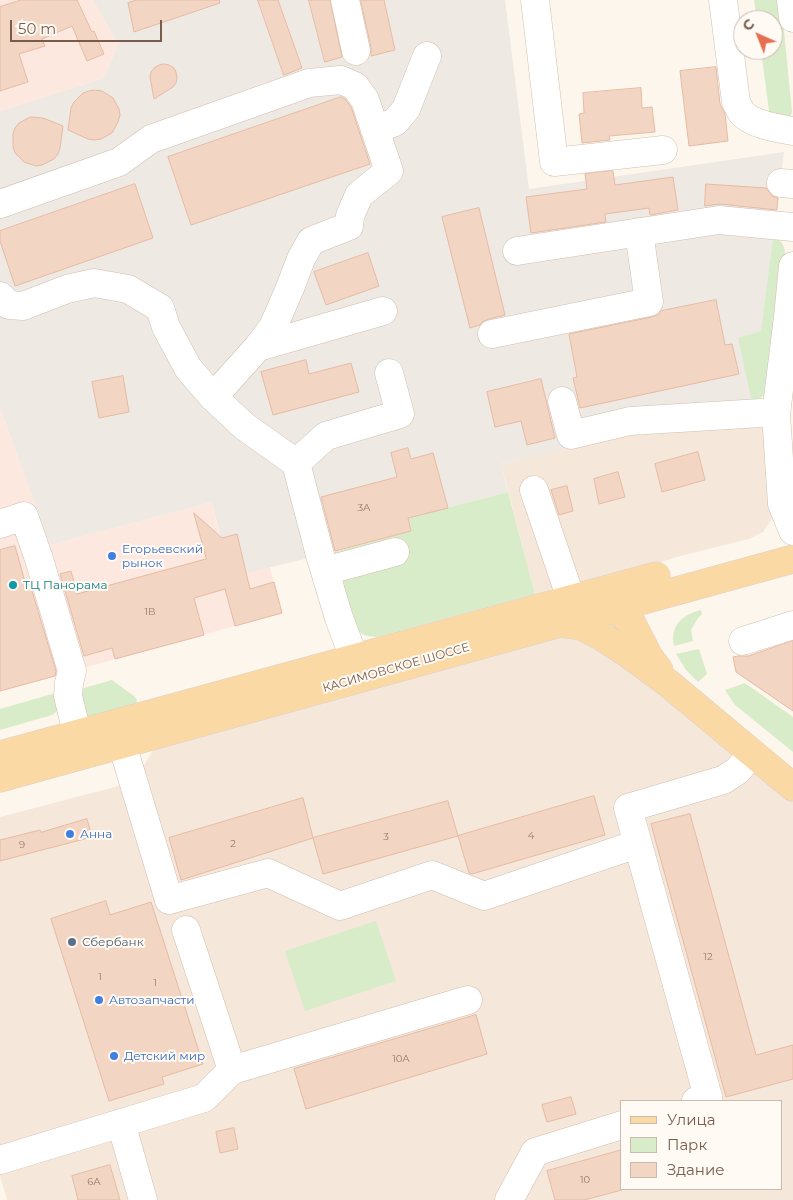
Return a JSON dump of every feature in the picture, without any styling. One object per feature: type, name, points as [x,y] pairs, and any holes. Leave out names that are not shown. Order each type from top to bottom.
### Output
[{"type":"main road","name":"КАСИМОВСКОЕ ШОССЕ","points":[[0,755],[77,733],[357,668],[565,611],[652,577],[793,539]]},
{"type":"main road","name":"КАСИМОВСКОЕ ШОССЕ","points":[[565,611],[611,608],[793,559]]},
{"type":"main road","points":[[638,655],[630,622],[611,608],[620,598],[652,577]]},
{"type":"main road","points":[[638,655],[645,641],[646,627],[652,614],[662,604],[692,586]]},
{"type":"main road","points":[[565,611],[581,626],[638,655],[668,683],[793,788]]},
{"type":"main road","name":"КАСИМОВСКОЕ ШОССЕ","points":[[0,778],[122,744],[357,668]]},
{"type":"street","points":[[345,0],[356,51]]},
{"type":"street","points":[[536,0],[554,162],[663,150]]},
{"type":"street","points":[[723,0],[736,102],[742,113],[754,122],[793,131]]},
{"type":"street","points":[[791,0],[793,18]]},
{"type":"street","points":[[375,130],[395,122],[406,109],[427,56]]},
{"type":"street","points":[[0,204],[120,162],[151,139],[309,83],[341,80],[354,86],[365,100],[389,171],[359,195],[350,216],[349,226],[311,241],[301,259],[273,327],[258,347],[213,397]]},
{"type":"street","points":[[517,250],[719,220],[793,227]]},
{"type":"street","points":[[492,334],[649,302],[639,232]]},
{"type":"street","points":[[793,266],[776,414],[782,504],[793,531]]},
{"type":"street","points":[[0,296],[9,305],[23,306],[67,289],[94,283],[128,289],[160,308],[166,327],[188,368],[213,397],[244,426],[296,463],[325,571],[357,668]]},
{"type":"street","points":[[258,347],[383,311]]},
{"type":"street","points":[[296,463],[326,436],[400,414],[389,373]]},
{"type":"street","points":[[562,401],[571,435],[630,421],[761,413],[776,414]]},
{"type":"street","points":[[534,490],[565,611]]},
{"type":"street","points":[[0,524],[24,516],[39,558],[72,671],[68,696],[77,733]]},
{"type":"street","points":[[325,571],[395,552]]},
{"type":"street","points":[[743,641],[793,625]]},
{"type":"street","points":[[122,744],[169,900],[268,873],[340,906],[432,875],[484,896],[637,844]]},
{"type":"street","points":[[699,1100],[708,1097],[628,808],[723,780],[737,771],[752,754]]},
{"type":"street","points":[[186,930],[232,1070]]},
{"type":"street","points":[[0,1160],[204,1098],[232,1070],[468,1000]]},
{"type":"street","points":[[121,1123],[143,1200]]},
{"type":"street","points":[[509,1200],[535,1152],[620,1126]]},
{"type":"shaded area","points":[[0,0],[93,0],[118,44],[104,78],[0,111]]},
{"type":"shaded area","points":[[93,0],[505,0],[529,189],[784,152],[752,402],[501,464],[508,492],[408,518],[411,531],[230,577],[212,502],[50,545],[0,408],[0,111],[104,78],[118,44]]},
{"type":"shaded area","name":"Егорьевский рынок","points":[[0,408],[50,545],[212,502],[220,539],[246,572],[270,567],[282,613],[0,691]]},
{"type":"shaded area","points":[[763,426],[773,513],[763,532],[749,539],[677,557],[620,575],[558,587],[535,594],[501,464],[632,431]]},
{"type":"shaded area","points":[[540,635],[587,640],[639,672],[793,801],[793,1200],[7,1200],[0,1176],[0,817],[134,782],[156,745]]},
{"type":"green space","points":[[754,0],[781,0],[782,10],[756,10]]},
{"type":"green space","points":[[783,20],[792,112],[790,118],[770,119],[762,60],[783,60]]},
{"type":"green space","points":[[773,237],[782,243],[785,252],[768,387],[764,395],[752,402],[738,338],[761,331]]},
{"type":"green space","points":[[508,492],[535,594],[377,637],[364,635],[359,632],[352,621],[334,552],[411,531],[408,518]]},
{"type":"green space","points":[[701,610],[702,614],[691,630],[693,641],[674,646],[674,632],[679,622],[688,615]]},
{"type":"green space","points":[[699,649],[707,674],[698,682],[686,670],[676,654]]},
{"type":"green space","points":[[112,680],[134,696],[137,700],[136,705],[95,718],[85,717],[74,691]]},
{"type":"green space","points":[[745,683],[793,717],[793,752],[735,705],[725,690]]},
{"type":"green space","points":[[59,692],[60,709],[52,715],[0,730],[0,709]]},
{"type":"green space","points":[[376,921],[396,981],[305,1011],[285,951]]},
{"type":"building","points":[[21,0],[77,0],[104,54],[87,61],[72,26],[42,39],[45,46],[19,54],[28,82],[0,91],[0,7]]},
{"type":"building","points":[[137,0],[219,0],[220,3],[134,32],[128,3]]},
{"type":"building","points":[[258,0],[278,0],[302,68],[284,75]]},
{"type":"building","points":[[309,0],[330,0],[342,57],[325,62]]},
{"type":"building","points":[[361,0],[384,0],[395,50],[371,56]]},
{"type":"building","points":[[164,64],[174,68],[177,78],[176,83],[154,99],[150,77],[151,72],[154,68]]},
{"type":"building","points":[[716,67],[720,104],[725,114],[728,141],[689,146],[680,71]]},
{"type":"building","points":[[641,88],[642,108],[652,107],[655,132],[609,136],[610,140],[582,143],[579,114],[584,113],[583,93]]},
{"type":"building","points":[[95,90],[102,91],[113,98],[120,115],[112,133],[101,139],[94,140],[68,130],[71,108],[74,102],[83,93]]},
{"type":"building","points":[[341,97],[351,107],[370,164],[191,225],[168,157]]},
{"type":"building","points":[[31,117],[43,118],[63,126],[58,154],[54,159],[36,166],[24,162],[15,153],[13,147],[15,128],[19,123]]},
{"type":"building","points":[[613,171],[615,185],[673,177],[678,210],[650,215],[649,208],[605,214],[606,222],[531,233],[526,197],[587,189],[585,174]]},
{"type":"building","points":[[135,184],[153,238],[15,286],[0,241],[0,231]]},
{"type":"building","points":[[706,184],[766,188],[772,196],[778,198],[777,210],[720,204],[705,206]]},
{"type":"building","points":[[479,208],[505,315],[489,319],[480,325],[470,328],[442,217]]},
{"type":"building","points":[[368,253],[379,286],[326,305],[314,272]]},
{"type":"building","points":[[716,300],[725,345],[732,344],[739,374],[580,408],[573,378],[577,377],[569,334],[652,317],[661,311]]},
{"type":"building","points":[[306,360],[309,374],[351,363],[359,392],[273,415],[261,372]]},
{"type":"building","points":[[123,376],[129,412],[99,418],[92,382]]},
{"type":"building","points":[[541,379],[555,438],[527,445],[521,421],[495,427],[487,392]]},
{"type":"building","points":[[408,448],[411,459],[433,453],[448,508],[408,518],[411,531],[335,551],[321,497],[397,477],[391,453]]},
{"type":"building","points":[[698,452],[705,480],[662,492],[655,464]]},
{"type":"building","points":[[618,472],[625,497],[599,504],[594,479]]},
{"type":"building","points":[[567,486],[573,511],[559,515],[551,490]]},
{"type":"building","points":[[194,513],[222,538],[237,534],[250,589],[274,582],[282,613],[235,626],[225,589],[194,598],[204,635],[115,659],[112,648],[84,656],[60,574],[71,571],[77,594],[206,559]]},
{"type":"building","name":"ТЦ Панорама","points":[[15,546],[25,582],[29,581],[56,671],[55,676],[0,691],[0,550]]},
{"type":"building","points":[[793,641],[793,711],[736,672],[733,657],[748,656]]},
{"type":"building","points":[[594,796],[605,835],[472,874],[469,873],[458,836]]},
{"type":"building","points":[[303,798],[313,838],[181,880],[169,838]]},
{"type":"building","points":[[448,801],[458,836],[323,874],[313,838]]},
{"type":"building","points":[[690,814],[756,1055],[793,1045],[793,1079],[726,1097],[651,824]]},
{"type":"building","points":[[87,819],[92,837],[0,861],[0,840],[40,830],[41,832]]},
{"type":"building","points":[[106,901],[110,915],[151,902],[203,1064],[162,1077],[164,1084],[109,1101],[51,919]]},
{"type":"building","points":[[476,1015],[487,1054],[306,1109],[294,1069]]},
{"type":"building","points":[[571,1097],[576,1114],[547,1122],[542,1105]]},
{"type":"building","points":[[234,1128],[238,1149],[220,1153],[216,1132]]},
{"type":"building","points":[[620,1151],[620,1190],[622,1190],[584,1200],[555,1200],[547,1171]]},
{"type":"building","points":[[110,1165],[120,1200],[78,1200],[72,1176]]},
{"type":"place","name":"Егорьевский рынок","points":[[112,556]]},
{"type":"place","name":"ТЦ Панорама","points":[[13,585]]},
{"type":"place","name":"Анна","points":[[70,834]]},
{"type":"place","name":"Сбербанк","points":[[72,942]]},
{"type":"place","name":"Автозапчасти","points":[[99,1000]]},
{"type":"place","name":"Детский мир","points":[[114,1056]]}]
